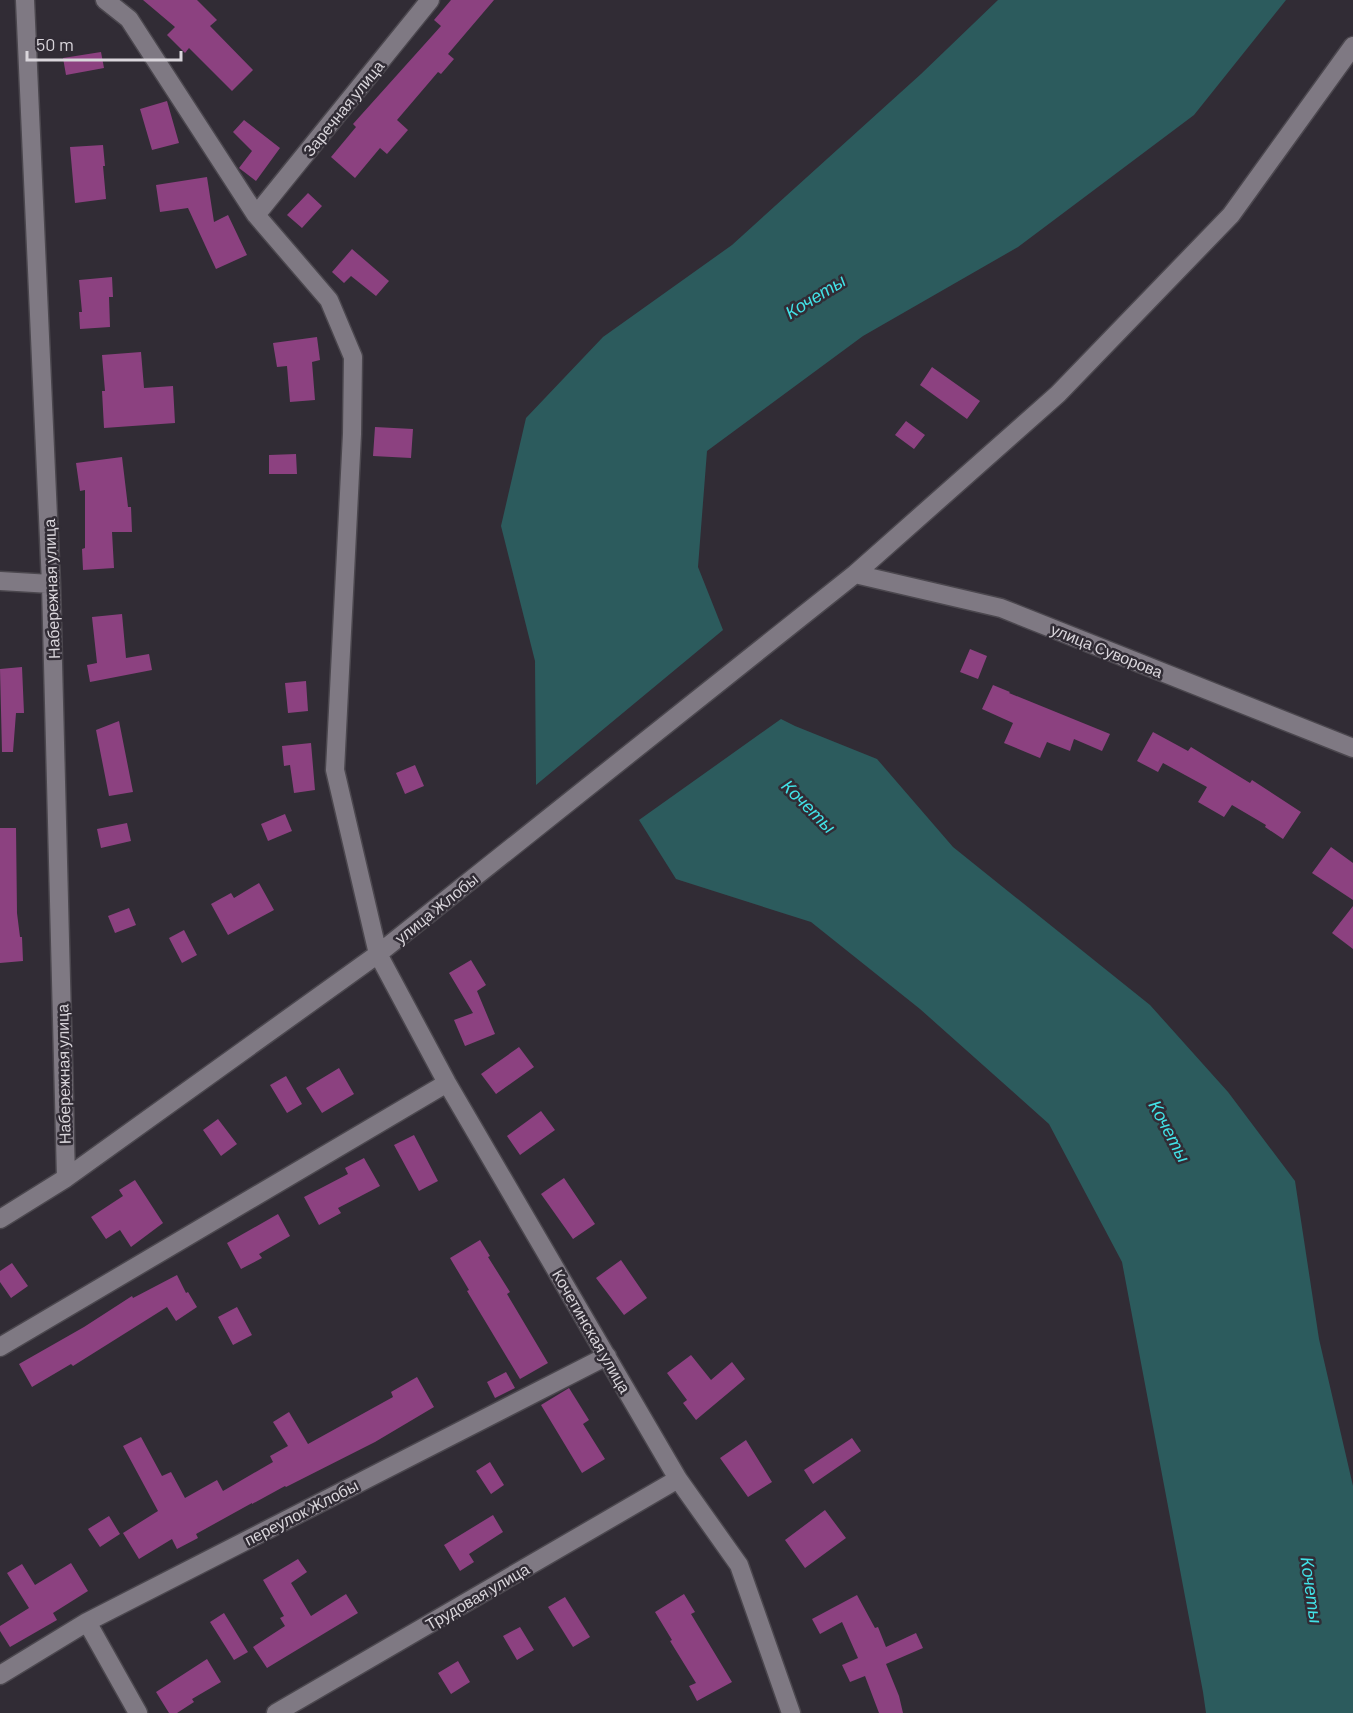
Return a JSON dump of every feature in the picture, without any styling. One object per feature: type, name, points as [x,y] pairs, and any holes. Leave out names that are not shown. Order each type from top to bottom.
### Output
[{"type":"street","name":"Набережная улица","points":[[25,0],[51,584],[66,1178]]},
{"type":"street","points":[[105,0],[129,19],[256,215],[329,300],[353,357],[352,434],[335,770],[378,954]]},
{"type":"street","name":"Заречная улица","points":[[256,215],[430,0]]},
{"type":"street","name":"улица Жлобы","points":[[0,1219],[66,1178],[378,954],[855,574],[1058,394],[1231,215],[1353,46]]},
{"type":"street","name":"улица Суворова","points":[[855,574],[1001,608],[1353,748]]},
{"type":"street","points":[[0,581],[51,584]]},
{"type":"street","name":"Кочетинская улица","points":[[378,954],[447,1083],[678,1479],[740,1565],[791,1713]]},
{"type":"street","points":[[0,1347],[447,1083]]},
{"type":"street","name":"переулок Жлобы","points":[[0,1675],[87,1622],[606,1356]]},
{"type":"street","name":"Трудовая улица","points":[[276,1713],[678,1479]]},
{"type":"street","points":[[87,1622],[138,1713]]},
{"type":"water","name":"Кочеты","points":[[998,0],[1286,0],[1194,115],[1018,247],[863,336],[707,451],[698,567],[723,630],[536,785],[535,661],[501,526],[526,418],[603,337],[732,245],[921,74]]},
{"type":"water","name":"Кочеты","points":[[781,719],[877,759],[953,847],[1150,1005],[1228,1092],[1295,1181],[1319,1339],[1353,1486],[1353,1713],[1206,1713],[1122,1262],[1049,1124],[920,1009],[811,922],[676,879],[639,820]]},
{"type":"building","points":[[143,0],[197,0],[217,20],[210,26],[253,70],[232,91],[189,48],[185,53],[167,35],[175,27]]},
{"type":"building","points":[[451,0],[494,0],[448,54],[454,59],[441,74],[438,72],[397,120],[408,130],[387,154],[380,148],[355,178],[331,157],[356,127],[353,124],[441,26],[434,20]]},
{"type":"building","points":[[101,52],[104,68],[66,75],[63,58]]},
{"type":"building","points":[[167,101],[179,143],[152,150],[140,109]]},
{"type":"building","points":[[244,120],[280,148],[256,181],[239,168],[252,151],[233,132]]},
{"type":"building","points":[[103,145],[106,199],[75,203],[70,147]]},
{"type":"building","points":[[207,177],[214,222],[228,215],[247,255],[216,269],[188,208],[160,212],[156,185]]},
{"type":"building","points":[[308,193],[322,206],[302,228],[287,215]]},
{"type":"building","points":[[352,249],[389,281],[376,296],[351,276],[344,283],[332,272]]},
{"type":"building","points":[[112,277],[113,297],[109,297],[110,327],[80,329],[79,312],[82,312],[79,280]]},
{"type":"building","points":[[317,337],[320,360],[312,362],[315,400],[290,402],[287,366],[277,367],[273,343]]},
{"type":"building","points":[[141,352],[144,388],[173,386],[175,423],[104,428],[102,391],[105,391],[102,355]]},
{"type":"building","points":[[932,367],[980,401],[967,419],[920,385]]},
{"type":"building","points":[[906,421],[925,435],[914,449],[895,435]]},
{"type":"building","points":[[375,427],[413,429],[411,458],[373,456]]},
{"type":"building","points":[[296,454],[297,474],[269,474],[269,455]]},
{"type":"building","points":[[122,457],[128,507],[131,507],[132,532],[112,532],[114,568],[83,570],[85,490],[80,491],[76,463]]},
{"type":"building","points":[[122,614],[126,658],[149,654],[152,670],[90,682],[87,665],[97,663],[92,617]]},
{"type":"building","points":[[970,649],[987,656],[978,679],[960,672]]},
{"type":"building","points":[[22,667],[24,713],[16,713],[13,752],[2,752],[0,669]]},
{"type":"building","points":[[306,681],[308,711],[288,713],[285,683]]},
{"type":"building","points":[[993,685],[1110,734],[1102,751],[1074,739],[1070,751],[1047,742],[1040,758],[1004,743],[1013,723],[982,709]]},
{"type":"building","points":[[119,721],[133,792],[109,796],[96,730]]},
{"type":"building","points":[[1153,732],[1188,751],[1191,747],[1250,783],[1252,780],[1301,812],[1283,839],[1265,827],[1266,825],[1232,805],[1224,817],[1198,802],[1207,787],[1163,763],[1158,772],[1137,761]]},
{"type":"building","points":[[311,743],[315,790],[294,793],[290,765],[284,766],[282,746]]},
{"type":"building","points":[[415,765],[424,786],[405,794],[396,773]]},
{"type":"building","points":[[285,814],[292,831],[268,841],[261,824]]},
{"type":"building","points":[[127,823],[131,841],[101,848],[97,829]]},
{"type":"building","points":[[0,828],[16,828],[17,913],[20,937],[22,937],[23,961],[0,963]]},
{"type":"building","points":[[1331,847],[1353,863],[1353,900],[1312,873]]},
{"type":"building","points":[[259,883],[274,910],[228,935],[211,904],[231,893],[234,898]]},
{"type":"building","points":[[1353,906],[1353,949],[1332,933]]},
{"type":"building","points":[[129,908],[136,925],[115,933],[108,916]]},
{"type":"building","points":[[184,930],[197,955],[182,963],[169,938]]},
{"type":"building","points":[[471,960],[486,985],[477,991],[495,1034],[465,1046],[454,1020],[473,1013],[449,973]]},
{"type":"building","points":[[519,1047],[534,1067],[496,1094],[481,1074]]},
{"type":"building","points":[[339,1068],[354,1094],[322,1113],[306,1088]]},
{"type":"building","points":[[286,1076],[302,1104],[287,1113],[270,1085]]},
{"type":"building","points":[[541,1111],[555,1130],[520,1155],[507,1136]]},
{"type":"building","points":[[218,1119],[237,1144],[221,1156],[203,1130]]},
{"type":"building","points":[[414,1135],[438,1181],[419,1191],[394,1145]]},
{"type":"building","points":[[364,1158],[380,1186],[338,1208],[341,1213],[319,1225],[304,1197],[348,1174],[345,1168]]},
{"type":"building","points":[[564,1178],[595,1224],[573,1239],[541,1194]]},
{"type":"building","points":[[135,1180],[163,1223],[131,1247],[120,1230],[106,1239],[91,1217],[123,1196],[119,1190]]},
{"type":"building","points":[[278,1214],[290,1236],[259,1254],[262,1258],[241,1269],[227,1243]]},
{"type":"building","points":[[480,1240],[510,1292],[507,1294],[548,1363],[520,1379],[467,1291],[469,1290],[450,1258]]},
{"type":"building","points":[[621,1260],[647,1298],[624,1315],[596,1278]]},
{"type":"building","points":[[12,1263],[28,1286],[11,1298],[0,1282],[0,1271]]},
{"type":"building","points":[[177,1275],[186,1293],[188,1292],[197,1307],[176,1321],[167,1307],[73,1366],[71,1364],[32,1387],[19,1364],[84,1327],[132,1296],[133,1298]]},
{"type":"building","points":[[237,1307],[252,1335],[233,1345],[218,1317]]},
{"type":"building","points":[[691,1355],[711,1380],[732,1362],[745,1379],[696,1420],[683,1403],[687,1400],[667,1373]]},
{"type":"building","points":[[506,1372],[515,1388],[495,1398],[487,1382]]},
{"type":"building","points":[[417,1377],[434,1407],[375,1442],[285,1486],[196,1534],[198,1538],[177,1549],[172,1539],[139,1559],[123,1533],[158,1511],[123,1446],[141,1437],[162,1476],[171,1472],[185,1498],[217,1480],[223,1491],[273,1462],[270,1456],[288,1446],[273,1422],[289,1412],[308,1444],[393,1397],[391,1392]]},
{"type":"building","points":[[569,1388],[589,1420],[583,1424],[605,1459],[582,1473],[541,1405]]},
{"type":"building","points":[[852,1438],[861,1451],[813,1484],[804,1470]]},
{"type":"building","points":[[746,1440],[772,1482],[748,1497],[720,1458]]},
{"type":"building","points":[[490,1462],[504,1485],[491,1494],[476,1471]]},
{"type":"building","points":[[825,1510],[846,1538],[805,1568],[785,1540]]},
{"type":"building","points":[[493,1515],[503,1532],[469,1554],[474,1562],[460,1571],[444,1545]]},
{"type":"building","points":[[109,1516],[120,1534],[100,1547],[88,1529]]},
{"type":"building","points":[[298,1559],[307,1572],[291,1583],[311,1616],[346,1594],[358,1613],[267,1668],[253,1647],[285,1626],[280,1618],[284,1616],[263,1580]]},
{"type":"building","points":[[71,1563],[88,1591],[53,1613],[57,1620],[10,1647],[0,1631],[0,1626],[29,1608],[7,1573],[22,1564],[35,1585]]},
{"type":"building","points":[[684,1594],[695,1612],[691,1614],[732,1682],[697,1701],[689,1686],[696,1683],[655,1612]]},
{"type":"building","points":[[857,1595],[875,1628],[878,1627],[886,1647],[916,1633],[923,1648],[886,1664],[903,1713],[879,1713],[865,1676],[850,1682],[842,1665],[858,1658],[842,1622],[820,1634],[812,1619]]},
{"type":"building","points":[[565,1597],[590,1637],[573,1647],[548,1607]]},
{"type":"building","points":[[224,1613],[248,1652],[234,1660],[210,1622]]},
{"type":"building","points":[[520,1627],[534,1650],[517,1660],[503,1636]]},
{"type":"building","points":[[207,1659],[221,1682],[192,1699],[194,1702],[177,1713],[169,1713],[156,1692]]},
{"type":"building","points":[[458,1661],[470,1682],[451,1694],[438,1673]]}]
